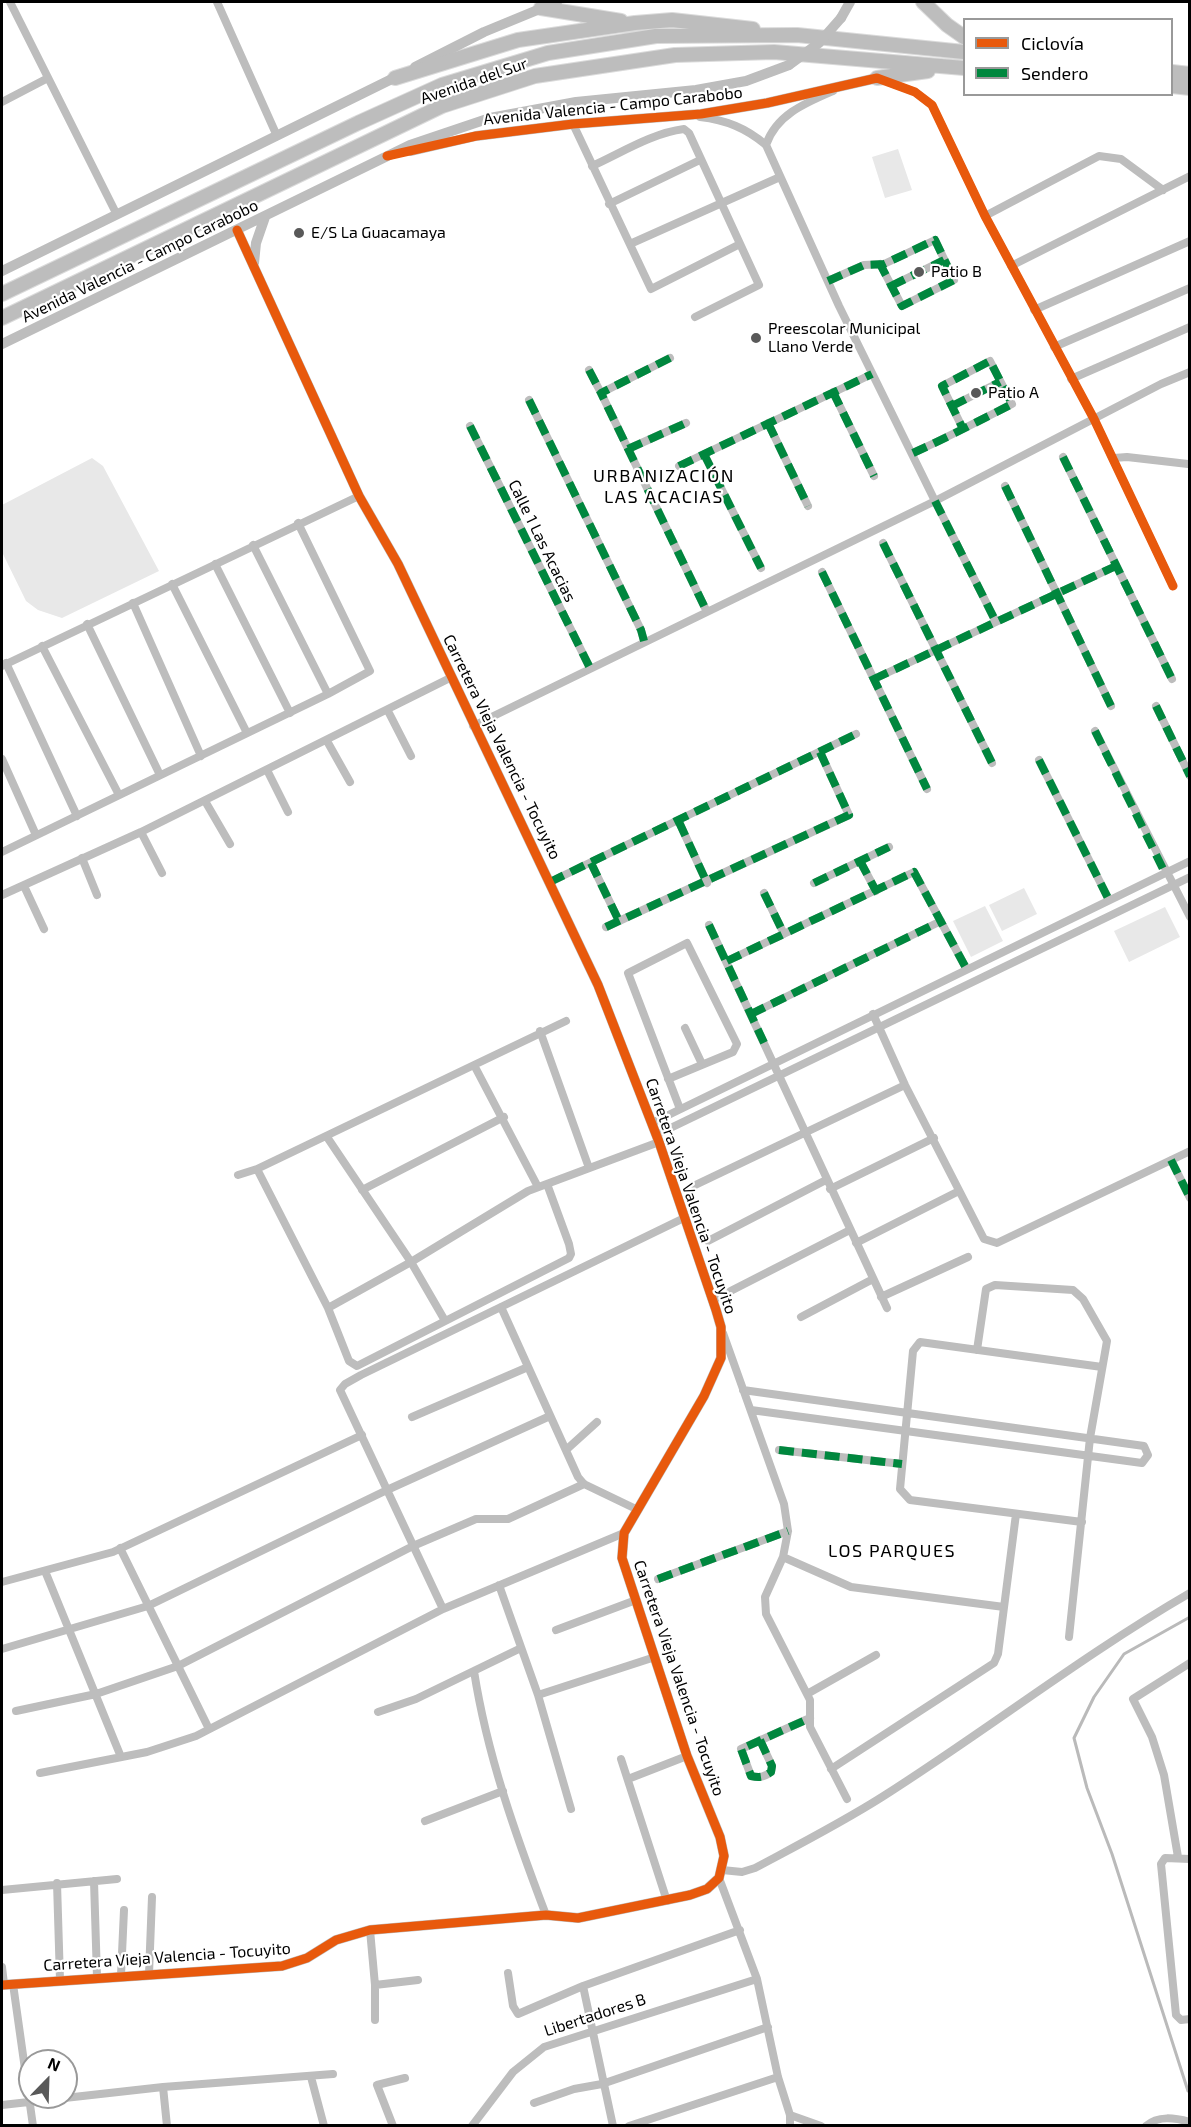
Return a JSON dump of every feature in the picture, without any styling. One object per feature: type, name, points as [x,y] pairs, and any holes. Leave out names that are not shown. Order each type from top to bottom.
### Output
[{"type":"highway","points":[[922,2],[963,36]]},
{"type":"highway","points":[[541,8],[635,23]]},
{"type":"highway","points":[[395,78],[518,40],[635,23],[672,20],[797,35]]},
{"type":"highway","name":"Avenida del Sur","points":[[2,294],[442,85],[548,53],[656,36],[797,35],[963,52]]},
{"type":"highway","name":"Avenida del Sur","points":[[2,318],[442,106],[535,76],[675,55],[774,52],[963,68]]},
{"type":"highway","points":[[877,78],[963,68]]},
{"type":"highway","points":[[1173,72],[1190,74]]},
{"type":"highway","points":[[1173,86],[1190,88]]},
{"type":"street","points":[[10,2],[116,213]]},
{"type":"street","points":[[217,2],[277,136]]},
{"type":"street","points":[[2,271],[484,32],[556,2]]},
{"type":"street","name":"Avenida Valencia - Campo Carabobo","points":[[2,344],[410,145],[489,118],[576,102],[696,90],[747,81],[789,65],[819,43],[841,18],[850,2]]},
{"type":"street","points":[[2,102],[48,78]]},
{"type":"street","points":[[877,78],[915,92],[932,105],[985,216],[1114,458],[1173,586]]},
{"type":"street","name":"Avenida Valencia - Campo Carabobo","points":[[387,156],[476,136],[573,123],[687,115],[767,103],[877,78]]},
{"type":"street","points":[[766,145],[771,130],[781,119],[799,107],[845,86]]},
{"type":"street","points":[[687,115],[730,122],[753,134],[766,145],[872,374],[996,622]]},
{"type":"street","points":[[573,123],[609,204],[651,289],[740,244]]},
{"type":"street","points":[[592,166],[651,139],[684,129],[689,133],[759,285],[695,317]]},
{"type":"street","points":[[985,216],[1099,156],[1121,159],[1163,190]]},
{"type":"street","points":[[609,204],[700,160]]},
{"type":"street","points":[[1011,266],[1190,176]]},
{"type":"street","points":[[630,244],[780,177]]},
{"type":"street","points":[[254,266],[256,243],[265,217]]},
{"type":"street","name":"Carretera Vieja Valencia - Tocuyito","points":[[6,1984],[295,1963],[326,1944],[370,1930],[546,1915],[578,1918],[667,1901],[707,1888],[721,1874],[724,1856],[720,1838],[687,1756],[622,1558],[624,1533],[704,1396],[721,1358],[721,1327],[713,1300],[652,1123],[598,985],[450,678],[398,564],[359,496],[237,230]]},
{"type":"street","points":[[828,281],[864,265],[880,264],[935,240],[954,280],[902,306],[880,264]]},
{"type":"street","points":[[1034,310],[1190,241]]},
{"type":"street","points":[[891,286],[944,260]]},
{"type":"street","points":[[1054,348],[1190,288]]},
{"type":"street","points":[[1071,380],[1190,327]]},
{"type":"street","points":[[601,393],[670,358]]},
{"type":"street","points":[[912,453],[963,429],[1012,404],[990,361],[942,386],[963,429]]},
{"type":"street","points":[[589,370],[707,612]]},
{"type":"street","points":[[473,726],[934,501],[1190,372]]},
{"type":"street","points":[[679,466],[872,374]]},
{"type":"street","points":[[952,406],[1000,382]]},
{"type":"street","points":[[833,392],[874,476]]},
{"type":"street","points":[[529,400],[644,641]]},
{"type":"street","points":[[628,449],[686,423]]},
{"type":"street","points":[[768,423],[808,506]]},
{"type":"street","name":"Calle 1 Las Acacias","points":[[470,426],[590,668]]},
{"type":"street","points":[[704,454],[761,568]]},
{"type":"street","points":[[1063,457],[1172,679]]},
{"type":"street","points":[[1114,458],[1127,457],[1188,464]]},
{"type":"street","points":[[1005,486],[1111,706]]},
{"type":"street","points":[[77,816],[4,664],[359,496]]},
{"type":"street","points":[[2,852],[328,694],[370,671],[298,523]]},
{"type":"street","points":[[883,543],[992,763]]},
{"type":"street","points":[[253,545],[328,694]]},
{"type":"street","points":[[214,564],[290,712]]},
{"type":"street","points":[[874,679],[1116,566]]},
{"type":"street","points":[[822,572],[927,789]]},
{"type":"street","points":[[172,584],[248,733]]},
{"type":"street","points":[[133,603],[201,756]]},
{"type":"street","points":[[87,624],[160,775]]},
{"type":"street","points":[[42,646],[119,795]]},
{"type":"street","points":[[2,896],[205,801],[450,678]]},
{"type":"street","points":[[1156,706],[1190,776]]},
{"type":"street","points":[[388,711],[411,756]]},
{"type":"street","points":[[1095,731],[1165,873],[1190,917]]},
{"type":"street","points":[[550,882],[679,822],[855,735]]},
{"type":"street","points":[[327,741],[350,782]]},
{"type":"street","points":[[606,927],[707,883],[849,815],[820,752]]},
{"type":"street","points":[[2,759],[36,835]]},
{"type":"street","points":[[1039,760],[1108,900]]},
{"type":"street","points":[[267,770],[288,812]]},
{"type":"street","points":[[205,801],[230,844]]},
{"type":"street","points":[[679,822],[707,883]]},
{"type":"street","points":[[141,832],[162,873]]},
{"type":"street","points":[[814,883],[889,847]]},
{"type":"street","points":[[82,858],[98,895]]},
{"type":"street","points":[[860,861],[876,891]]},
{"type":"street","points":[[652,1123],[966,968],[1190,861]]},
{"type":"street","points":[[591,863],[618,921]]},
{"type":"street","points":[[727,961],[914,872],[966,968]]},
{"type":"street","points":[[328,1308],[542,1185],[589,1168],[657,1138],[778,1074],[1190,877]]},
{"type":"street","points":[[24,886],[44,929]]},
{"type":"street","points":[[764,893],[784,934]]},
{"type":"street","points":[[751,1014],[941,921]]},
{"type":"street","points":[[709,925],[804,1134],[887,1308]]},
{"type":"street","points":[[668,1079],[733,1052],[737,1044],[687,943],[628,973],[668,1079],[680,1109]]},
{"type":"street","points":[[873,1014],[905,1085],[984,1239],[997,1243],[1190,1151]]},
{"type":"street","points":[[238,1175],[257,1169],[327,1137],[540,1031],[566,1021]]},
{"type":"street","points":[[686,1028],[702,1064]]},
{"type":"street","points":[[540,1031],[589,1168]]},
{"type":"street","points":[[257,1169],[328,1308],[349,1361],[357,1366],[569,1258],[571,1254],[569,1244],[542,1185],[474,1065]]},
{"type":"street","points":[[689,1188],[905,1085]]},
{"type":"street","points":[[362,1190],[504,1118]]},
{"type":"street","points":[[327,1137],[411,1262],[444,1320]]},
{"type":"street","points":[[708,1241],[934,1138]]},
{"type":"street","points":[[1170,1160],[1190,1198]]},
{"type":"street","points":[[856,1243],[959,1191]]},
{"type":"street","points":[[443,1609],[340,1390],[345,1384],[684,1218]]},
{"type":"street","points":[[713,1300],[850,1230]]},
{"type":"street","points":[[881,1297],[968,1257]]},
{"type":"street","points":[[801,1317],[873,1279]]},
{"type":"street","points":[[977,1350],[986,1289],[989,1286],[1073,1290],[1083,1299],[1107,1341],[1090,1438],[1069,1637]]},
{"type":"street","points":[[501,1307],[550,1416],[584,1484],[636,1509]]},
{"type":"street","points":[[721,1327],[784,1504],[788,1531],[783,1557],[765,1598],[766,1614],[807,1694],[810,1727],[847,1799]]},
{"type":"street","points":[[1082,1522],[910,1500],[900,1489],[915,1346],[920,1342],[1102,1367]]},
{"type":"street","points":[[412,1417],[528,1367]]},
{"type":"street","points":[[743,1390],[1144,1446],[1148,1455],[1142,1463],[751,1410]]},
{"type":"street","points":[[2,1649],[148,1606],[387,1490],[550,1416]]},
{"type":"street","points":[[566,1450],[597,1422]]},
{"type":"street","points":[[2,1582],[120,1548],[362,1435]]},
{"type":"street","points":[[779,1450],[902,1464]]},
{"type":"street","points":[[16,1711],[96,1694],[178,1666],[413,1546],[476,1519],[508,1520],[584,1484]]},
{"type":"street","points":[[831,1769],[994,1663],[998,1654],[1016,1514]]},
{"type":"street","points":[[658,1579],[788,1531]]},
{"type":"street","points":[[40,1773],[147,1752],[209,1729],[443,1609],[624,1533]]},
{"type":"street","points":[[120,1548],[209,1729]]},
{"type":"street","points":[[783,1557],[851,1587],[1004,1607]]},
{"type":"street","points":[[45,1571],[121,1757]]},
{"type":"street","points":[[499,1585],[538,1695],[571,1809]]},
{"type":"street","points":[[790,2126],[790,2115],[778,2077],[757,1979],[721,1874],[755,1868],[842,1821],[946,1754],[1140,1621],[1190,1593]]},
{"type":"street","points":[[556,1630],[636,1600]]},
{"type":"street","points":[[378,1712],[416,1699],[522,1648]]},
{"type":"street","points":[[807,1694],[876,1655]]},
{"type":"street","points":[[538,1695],[655,1657]]},
{"type":"street","points":[[1179,1857],[1164,1775],[1152,1737],[1133,1699],[1190,1663]]},
{"type":"street","points":[[474,1671],[480,1711],[503,1791],[546,1915]]},
{"type":"street","points":[[760,1740],[772,1766],[771,1772],[764,1777],[752,1776],[741,1749],[760,1740],[810,1718]]},
{"type":"street","points":[[628,1779],[687,1756]]},
{"type":"street","points":[[621,1759],[667,1901]]},
{"type":"street","points":[[425,1821],[503,1791]]},
{"type":"street","points":[[1190,1859],[1179,1857],[1163,1860],[1161,1877],[1176,2015],[1181,2020],[1190,2019]]},
{"type":"street","points":[[2,1890],[117,1879]]},
{"type":"street","points":[[93,1881],[97,1977]]},
{"type":"street","points":[[57,1883],[60,1980]]},
{"type":"street","points":[[149,1974],[152,1897]]},
{"type":"street","points":[[121,1975],[124,1910]]},
{"type":"street","points":[[370,1930],[375,1984],[375,2020]]},
{"type":"street","points":[[508,1973],[513,2006],[518,2014],[583,1986],[740,1930]]},
{"type":"street","points":[[2,1967],[19,2049]]},
{"type":"street","name":"Libertadores B","points":[[472,2126],[513,2072],[544,2047],[757,1979]]},
{"type":"street","points":[[375,1984],[418,1980]]},
{"type":"street","points":[[583,1986],[602,2084],[613,2126]]},
{"type":"street","points":[[534,2103],[574,2089],[602,2084],[768,2027]]},
{"type":"street","points":[[78,2097],[163,2087],[333,2074]]},
{"type":"street","points":[[311,2077],[324,2126]]},
{"type":"street","points":[[629,2126],[778,2077]]},
{"type":"street","points":[[393,2126],[377,2085],[405,2078]]},
{"type":"street","points":[[163,2087],[167,2126]]},
{"type":"street","points":[[2,2105],[18,2103]]},
{"type":"street","points":[[31,2109],[33,2126]]},
{"type":"street","points":[[790,2115],[821,2126]]},
{"type":"street","points":[[1146,2126],[1152,2121],[1166,2118],[1190,2122]]},
{"type":"shaded area","points":[[898,149],[912,190],[885,198],[872,157]]},
{"type":"shaded area","points":[[92,458],[103,466],[159,571],[62,618],[38,610],[26,601],[2,552],[2,505]]},
{"type":"shaded area","points":[[1024,888],[1037,914],[1002,931],[989,905]]},
{"type":"shaded area","points":[[985,906],[1003,941],[971,957],[953,921]]},
{"type":"shaded area","points":[[1165,907],[1180,937],[1129,962],[1114,931]]},
{"type":"waterway","points":[[1188,2091],[1112,1854],[1087,1788],[1074,1738],[1094,1697],[1124,1654],[1190,1617]]},
{"type":"marked path","points":[[828,281],[864,265],[884,264],[935,240],[954,280],[902,306],[880,264]]},
{"type":"marked path","points":[[891,286],[944,260]]},
{"type":"marked path","points":[[670,358],[601,393],[707,612]]},
{"type":"marked path","points":[[913,453],[962,429],[975,423],[1012,404],[990,361],[942,386],[963,429]]},
{"type":"marked path","points":[[589,370],[601,393]]},
{"type":"marked path","points":[[679,466],[872,374]]},
{"type":"marked path","points":[[952,406],[1000,382]]},
{"type":"marked path","points":[[833,392],[874,476]]},
{"type":"marked path","points":[[529,400],[641,630],[644,641]]},
{"type":"marked path","points":[[628,449],[686,423]]},
{"type":"marked path","points":[[768,423],[808,506]]},
{"type":"marked path","points":[[470,426],[590,668]]},
{"type":"marked path","points":[[704,454],[761,568]]},
{"type":"marked path","points":[[1063,457],[1172,679]]},
{"type":"marked path","points":[[1005,486],[1111,706]]},
{"type":"marked path","points":[[935,501],[996,622]]},
{"type":"marked path","points":[[883,543],[992,763]]},
{"type":"marked path","points":[[874,679],[1116,566]]},
{"type":"marked path","points":[[822,572],[927,789]]},
{"type":"marked path","points":[[1156,706],[1190,776]]},
{"type":"marked path","points":[[1095,731],[1165,873]]},
{"type":"marked path","points":[[550,882],[856,734]]},
{"type":"marked path","points":[[606,927],[849,815],[820,752]]},
{"type":"marked path","points":[[1039,760],[1109,900]]},
{"type":"marked path","points":[[679,822],[707,883]]},
{"type":"marked path","points":[[814,883],[889,847]]},
{"type":"marked path","points":[[860,861],[876,891]]},
{"type":"marked path","points":[[591,863],[619,921]]},
{"type":"marked path","points":[[727,961],[914,872],[966,968]]},
{"type":"marked path","points":[[764,893],[784,934]]},
{"type":"marked path","points":[[751,1014],[941,921]]},
{"type":"marked path","points":[[709,925],[766,1047]]},
{"type":"marked path","points":[[1171,1160],[1190,1198]]},
{"type":"marked path","points":[[779,1450],[902,1464]]},
{"type":"marked path","points":[[658,1579],[788,1531]]},
{"type":"marked path","points":[[760,1740],[772,1766],[771,1772],[757,1777],[751,1776],[741,1749],[810,1718]]},
{"type":"cycle path","points":[[387,156],[476,136],[573,124],[701,114],[767,103],[877,78],[915,92],[932,105],[985,216],[1094,419],[1173,586]]},
{"type":"cycle path","points":[[2,1985],[282,1966],[307,1958],[336,1940],[370,1930],[546,1915],[578,1918],[690,1895],[707,1889],[719,1878],[724,1856],[720,1837],[687,1756],[622,1558],[624,1533],[704,1396],[721,1358],[721,1327],[716,1310],[659,1142],[598,985],[398,564],[359,496],[237,230]]},
{"type":"place","name":"E/S La Guacamaya","points":[[299,233]]},
{"type":"place","name":"Patio B","points":[[919,272]]},
{"type":"place","name":"Preescolar Municipal Llano Verde","points":[[756,338]]},
{"type":"place","name":"Patio A","points":[[976,393]]},
{"type":"district","name":"URBANIZACIÓN LAS ACACIAS","points":[[664,486]]},
{"type":"district","name":"LOS PARQUES","points":[[892,1551]]}]
